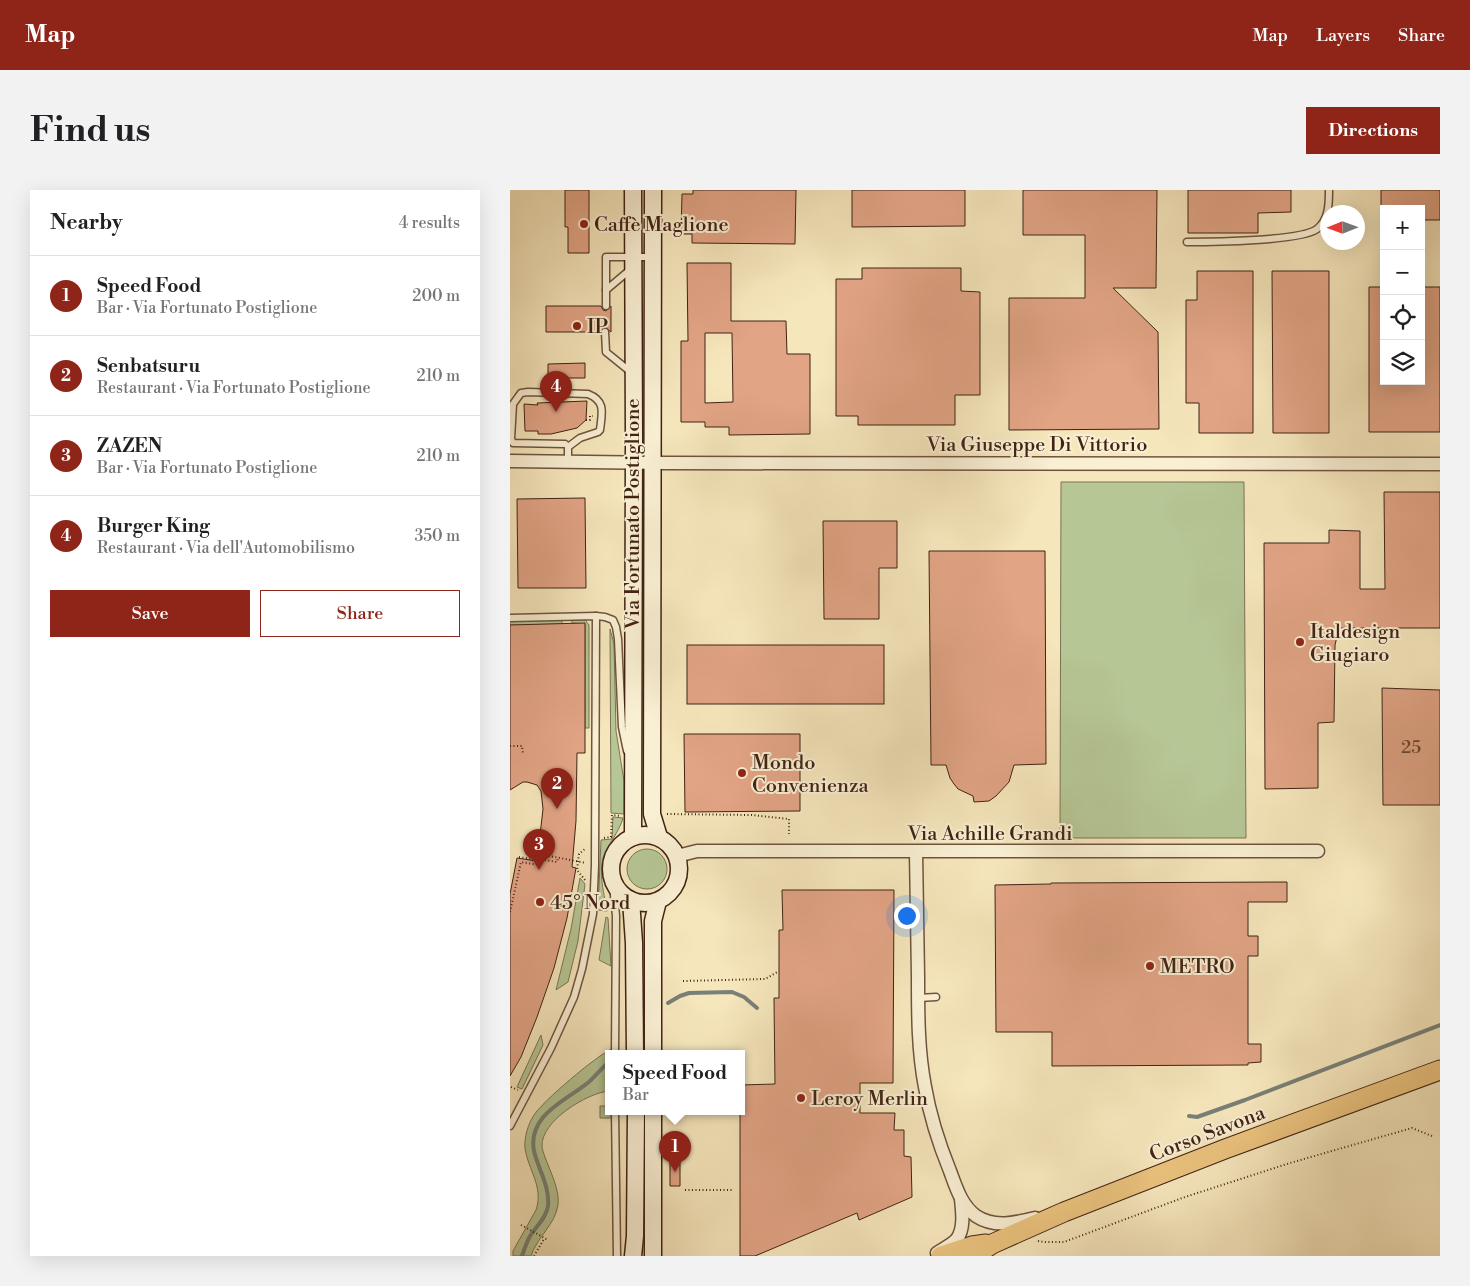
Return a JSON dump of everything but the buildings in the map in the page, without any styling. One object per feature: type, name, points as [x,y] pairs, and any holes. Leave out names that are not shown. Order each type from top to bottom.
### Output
[{"type":"main road","name":"Corso Savona","points":[[974,1256],[992,1244],[1064,1212],[1225,1149],[1433,1073]]},
{"type":"main road","name":"Corso Savona","points":[[941,1256],[972,1246],[992,1244]]},
{"type":"street","name":"Via Fortunato Postiglione","points":[[633,190],[633,837]]},
{"type":"street","name":"Via Fortunato Postiglione","points":[[653,190],[652,814],[658,837]]},
{"type":"street","name":"Via Giuseppe Di Vittorio","points":[[510,461],[568,460],[652,463],[1440,464]]},
{"type":"street","points":[[650,835],[658,837],[671,846],[677,856],[679,875],[675,886],[668,894],[658,900],[640,903],[631,900],[618,890],[612,875],[613,859],[616,852],[620,846],[633,837],[650,835]]},
{"type":"street","name":"Via Achille Grandi","points":[[677,856],[697,851],[1303,851],[1318,855]]},
{"type":"street","points":[[916,852],[918,998],[921,1059],[925,1087],[939,1143],[961,1199],[976,1216],[988,1222],[1003,1224],[1064,1212]]},
{"type":"street","points":[[631,900],[634,943],[635,1050]]},
{"type":"street","points":[[653,1050],[653,921],[658,900]]},
{"type":"street","points":[[633,1256],[635,1236],[636,1115]]},
{"type":"street","points":[[653,1115],[653,1256]]},
{"type":"street","points":[[933,1256],[957,1238],[961,1228],[961,1199]]},
{"type":"lane","points":[[1187,242],[1290,237],[1311,233],[1319,228],[1329,209],[1330,190]]},
{"type":"lane","points":[[606,306],[606,257],[634,262],[653,257]]},
{"type":"lane","points":[[606,290],[634,262]]},
{"type":"lane","points":[[605,332],[606,352],[634,375]]},
{"type":"lane","points":[[528,392],[588,394],[597,397],[601,404],[600,430],[566,445],[514,444],[511,440],[513,404],[521,394],[528,392]]},
{"type":"lane","points":[[566,445],[568,460]]},
{"type":"lane","points":[[510,1126],[546,1057],[574,996],[582,969],[593,914],[595,865],[596,616]]},
{"type":"lane","points":[[510,618],[596,616],[613,620],[616,627],[622,730],[633,781]]},
{"type":"lane","points":[[612,875],[616,916],[615,1050]]},
{"type":"lane","points":[[918,998],[936,997]]},
{"type":"lane","points":[[616,1115],[616,1256]]},
{"type":"path","points":[[586,420],[590,420],[590,416],[594,416]]},
{"type":"path","points":[[510,746],[522,746],[522,754]]},
{"type":"path","points":[[662,814],[751,815],[789,819],[789,834]]},
{"type":"path","points":[[599,838],[611,838],[612,815],[624,816]]},
{"type":"path","points":[[519,857],[538,860],[539,854],[586,863]]},
{"type":"path","points":[[510,912],[521,862],[538,865],[539,859],[557,862],[558,858]]},
{"type":"path","points":[[683,981],[765,979],[779,971]]},
{"type":"path","points":[[511,1087],[522,1093]]},
{"type":"path","points":[[1036,1240],[1064,1242],[1185,1197],[1290,1163],[1412,1128],[1432,1136]]},
{"type":"path","points":[[685,1190],[733,1190]]},
{"type":"path","points":[[521,1225],[548,1240]]},
{"type":"path","points":[[534,1256],[544,1238]]},
{"type":"green space","points":[[1061,482],[1244,482],[1246,838],[1060,838]]},
{"type":"green space","points":[[562,620],[562,624],[510,625],[510,621]]},
{"type":"green space","points":[[572,620],[585,620],[589,625],[589,728],[585,728],[585,624],[572,623]]},
{"type":"green space","points":[[610,629],[614,644],[616,731],[624,781],[624,814],[611,813]]},
{"type":"green space","points":[[613,817],[623,818],[602,863],[601,871],[607,911],[598,910],[601,840],[612,839]]},
{"type":"green space","points":[[647,849],[661,855],[667,869],[661,883],[647,889],[633,883],[627,869],[633,855]]},
{"type":"green space","points":[[580,878],[585,884],[578,941],[568,982],[556,990],[571,929]]},
{"type":"green space","points":[[606,917],[608,918],[611,966],[599,960]]},
{"type":"green space","points":[[541,1035],[543,1045],[522,1089],[517,1087]]},
{"type":"green space","points":[[605,1053],[605,1092],[589,1097],[567,1110],[549,1127],[544,1137],[542,1149],[558,1193],[556,1212],[531,1256],[513,1256],[513,1251],[536,1210],[538,1202],[537,1186],[525,1148],[530,1123],[539,1109],[558,1090]]},
{"type":"green space","points":[[600,1106],[605,1106],[605,1115],[613,1115],[613,1118],[600,1118]]},
{"type":"waterway","points":[[668,1003],[689,993],[732,992],[744,997],[757,1008]]},
{"type":"waterway","points":[[1189,1116],[1197,1117],[1245,1100],[1440,1025]]},
{"type":"waterway","points":[[522,1256],[529,1238],[543,1219],[548,1206],[546,1185],[534,1151],[533,1138],[537,1127],[551,1109],[590,1081],[605,1066]]},
{"type":"place","name":"Caffè Maglione","points":[[584,224]]},
{"type":"place","name":"IP","points":[[577,326]]},
{"type":"place","name":"Burger King","points":[[556,412]]},
{"type":"place","name":"Italdesign Giugiaro","points":[[1300,642]]},
{"type":"place","name":"Mondo Convenienza","points":[[742,773]]},
{"type":"place","name":"Senbatsuru","points":[[557,809]]},
{"type":"place","name":"ZAZEN","points":[[539,870]]},
{"type":"place","name":"45° Nord","points":[[540,902]]},
{"type":"place","name":"METRO","points":[[1150,966]]},
{"type":"place","name":"Leroy Merlin","points":[[801,1098]]},
{"type":"place","name":"Speed Food","points":[[675,1172]]}]
